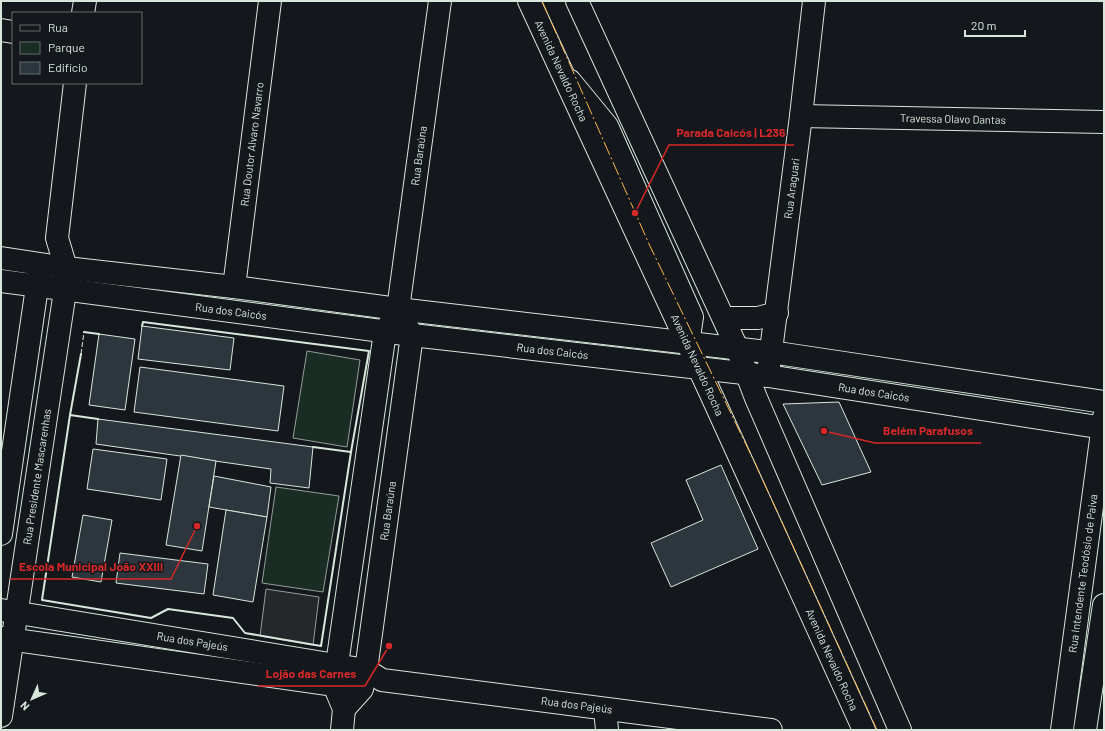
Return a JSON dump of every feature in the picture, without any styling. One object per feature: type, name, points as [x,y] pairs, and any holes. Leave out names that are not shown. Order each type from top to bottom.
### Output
[{"type":"main road","points":[[83,12],[85,1]]},
{"type":"main road","name":"Rua Doutor Alvaro Navarro","points":[[234,287],[270,1]]},
{"type":"main road","name":"Rua Baraúna","points":[[335,675],[385,332],[398,309],[440,1]]},
{"type":"main road","name":"Avenida Nevaldo Rocha","points":[[529,1],[688,344],[864,730]]},
{"type":"main road","points":[[577,1],[738,348],[757,375],[900,730]]},
{"type":"main road","name":"Rua Araguari","points":[[757,375],[770,353],[777,313],[802,116],[814,1]]},
{"type":"main road","points":[[1,30],[12,32]]},
{"type":"main road","name":"Rua Presidente Mascarenhas","points":[[1,716],[8,611],[65,291],[66,268],[57,238],[75,84]]},
{"type":"main road","name":"Travessa Olavo Dantas","points":[[802,116],[1104,122]]},
{"type":"main road","name":"Rua Presidente Mascarenhas","points":[[1,534],[40,264],[57,238]]},
{"type":"main road","name":"Rua dos Caicós","points":[[1,258],[66,268],[234,287],[398,309],[688,344],[738,348],[1104,402]]},
{"type":"main road","name":"Rua dos Caicós","points":[[1,281],[65,291],[412,336],[757,375],[1103,424]]},
{"type":"main road","points":[[398,309],[412,336]]},
{"type":"main road","points":[[724,318],[758,318],[777,313]]},
{"type":"main road","name":"Rua Baraúna","points":[[370,679],[412,336]]},
{"type":"main road","name":"Rua Intendente Teodósio de Paiva","points":[[1062,730],[1103,424]]},
{"type":"main road","points":[[1085,730],[1104,605]]},
{"type":"main road","name":"Rua dos Pajeús","points":[[8,611],[335,675]]},
{"type":"main road","name":"Rua dos Pajeús","points":[[6,639],[370,679],[606,720],[771,730]]},
{"type":"main road","points":[[335,675],[344,709],[342,730]]},
{"type":"main road","points":[[344,709],[370,679]]},
{"type":"green space","points":[[307,351],[360,360],[347,447],[293,438]]},
{"type":"green space","points":[[276,487],[339,496],[323,592],[262,583]]},
{"type":"shaded area","points":[[266,589],[319,597],[313,645],[260,636]]},
{"type":"building","points":[[142,326],[234,338],[230,370],[138,359]]},
{"type":"building","points":[[99,334],[135,339],[125,410],[89,405]]},
{"type":"building","points":[[140,367],[284,386],[278,431],[134,412]]},
{"type":"building","points":[[839,402],[871,472],[822,485],[783,404]]},
{"type":"building","points":[[98,419],[313,447],[309,488],[270,483],[271,469],[96,444]]},
{"type":"building","points":[[93,449],[167,459],[161,500],[87,489]]},
{"type":"building","points":[[181,455],[216,461],[202,551],[166,545]]},
{"type":"building","points":[[721,465],[758,549],[671,587],[651,543],[703,520],[686,480]]},
{"type":"building","points":[[214,476],[271,487],[267,517],[209,507]]},
{"type":"building","points":[[226,510],[267,517],[253,602],[213,595]]},
{"type":"building","points":[[83,515],[112,520],[101,582],[72,577]]},
{"type":"building","points":[[120,553],[208,564],[204,594],[116,583]]},
{"type":"fence","points":[[81,354],[84,332]]},
{"type":"wall","points":[[142,326],[143,322],[369,351],[351,452]]},
{"type":"wall","points":[[84,332],[99,334]]},
{"type":"wall","points":[[70,415],[81,354]]},
{"type":"wall","points":[[98,419],[70,415],[42,600],[151,618],[168,609],[233,618],[245,633],[321,646],[351,452],[313,447]]},
{"type":"power","points":[[542,1],[649,244],[754,461],[877,730]]},
{"type":"place","name":"Parada Caicós | L236","points":[[635,213]]},
{"type":"place","name":"Belém Parafusos","points":[[824,431]]},
{"type":"place","name":"Escola Municipal João XXIII","points":[[197,526]]},
{"type":"place","name":"Lojão das Carnes","points":[[389,646]]}]
